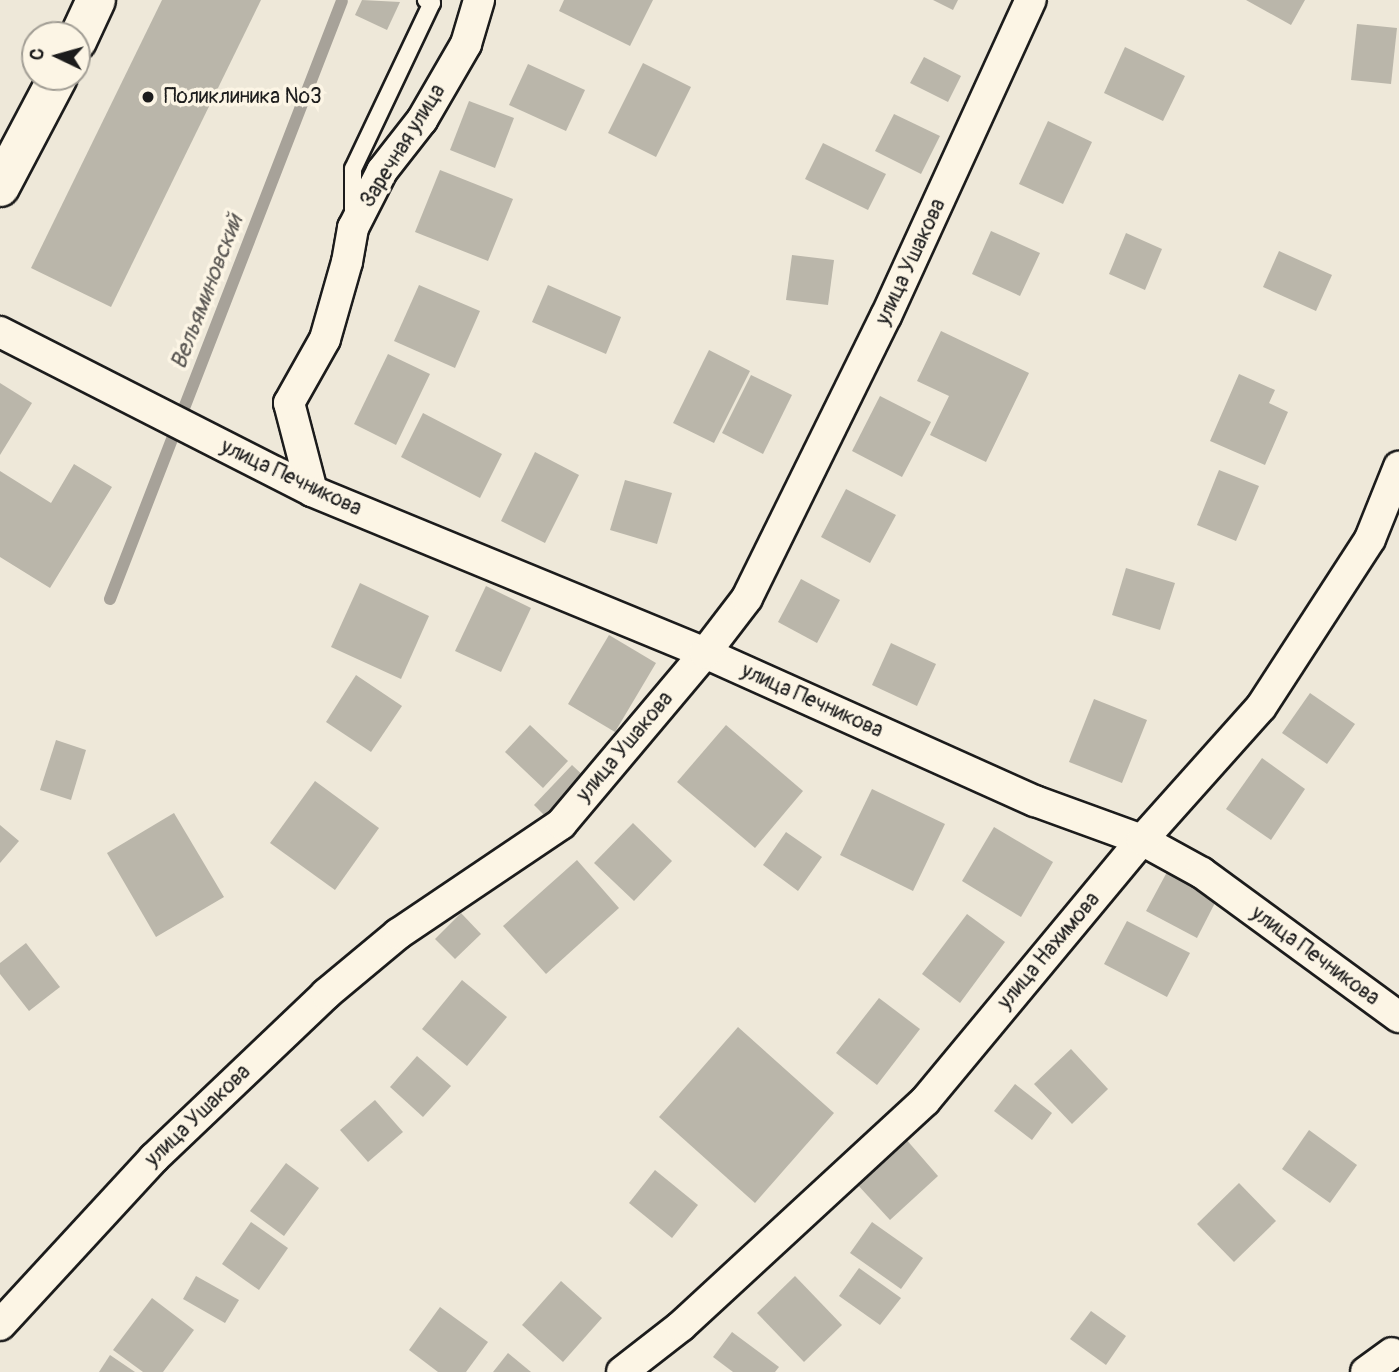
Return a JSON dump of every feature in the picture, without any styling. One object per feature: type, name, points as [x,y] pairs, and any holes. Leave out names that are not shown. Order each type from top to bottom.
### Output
[{"type":"highway","points":[[86,21],[96,0]]},
{"type":"highway","points":[[0,187],[51,91]]},
{"type":"street","name":"Заречная улица","points":[[312,491],[289,403],[325,339],[347,262],[353,228],[382,171],[422,120],[466,44],[479,0]]},
{"type":"street","name":"улица Ушакова","points":[[0,1325],[154,1158],[326,995],[398,934],[561,824],[705,653],[747,598],[886,316],[1031,0]]},
{"type":"street","name":"улица Печникова","points":[[0,332],[312,491],[705,653],[1035,801],[1142,840],[1202,873],[1399,1017]]},
{"type":"street","name":"улица Нахимова","points":[[622,1372],[681,1326],[925,1101],[1142,840],[1261,708],[1370,539],[1399,467]]},
{"type":"street","points":[[1366,1372],[1392,1353]]},
{"type":"lane","points":[[353,228],[353,169],[432,3],[426,0]]},
{"type":"building","name":"Поликлиника №3","points":[[162,0],[261,0],[111,307],[31,268]]},
{"type":"building","points":[[362,0],[400,2],[387,30],[355,15]]},
{"type":"building","points":[[564,0],[653,0],[630,46],[559,11]]},
{"type":"building","points":[[933,0],[958,0],[953,10]]},
{"type":"building","points":[[1246,0],[1305,0],[1291,25]]},
{"type":"building","points":[[1357,24],[1397,28],[1391,84],[1351,80]]},
{"type":"building","points":[[1125,47],[1185,76],[1163,121],[1104,93]]},
{"type":"building","points":[[924,57],[961,76],[948,102],[910,83]]},
{"type":"building","points":[[643,63],[691,87],[656,157],[608,133]]},
{"type":"building","points":[[528,64],[585,90],[566,131],[509,105]]},
{"type":"building","points":[[469,101],[514,118],[495,168],[450,150]]},
{"type":"building","points":[[894,114],[940,136],[921,174],[875,151]]},
{"type":"building","points":[[1048,121],[1092,142],[1063,204],[1019,184]]},
{"type":"building","points":[[823,143],[886,174],[868,210],[805,179]]},
{"type":"building","points":[[440,170],[513,199],[488,261],[415,232]]},
{"type":"building","points":[[991,231],[1040,253],[1020,296],[972,274]]},
{"type":"building","points":[[1126,233],[1162,249],[1145,290],[1109,274]]},
{"type":"building","points":[[1279,251],[1332,275],[1316,311],[1263,287]]},
{"type":"building","points":[[792,255],[834,260],[828,305],[786,300]]},
{"type":"building","points":[[419,285],[480,311],[455,368],[394,341]]},
{"type":"building","points":[[548,285],[621,317],[606,354],[532,322]]},
{"type":"building","points":[[941,331],[1029,373],[986,462],[930,435],[949,396],[917,381]]},
{"type":"building","points":[[709,350],[750,371],[714,443],[673,423]]},
{"type":"building","points":[[388,354],[430,374],[396,445],[354,424]]},
{"type":"building","points":[[1239,374],[1275,390],[1269,403],[1288,412],[1265,465],[1210,441]]},
{"type":"building","points":[[751,375],[792,395],[763,454],[722,433]]},
{"type":"building","points":[[0,383],[32,403],[0,455]]},
{"type":"building","points":[[880,396],[931,422],[902,477],[852,451]]},
{"type":"building","points":[[423,413],[502,454],[480,498],[401,457]]},
{"type":"building","points":[[535,452],[579,475],[545,543],[501,521]]},
{"type":"building","points":[[74,464],[112,487],[50,588],[0,557],[0,471],[51,503]]},
{"type":"building","points":[[1219,470],[1259,486],[1236,541],[1197,525]]},
{"type":"building","points":[[625,480],[672,493],[657,544],[610,530]]},
{"type":"building","points":[[846,489],[896,515],[870,563],[821,537]]},
{"type":"building","points":[[1126,568],[1175,583],[1160,630],[1112,615]]},
{"type":"building","points":[[801,579],[840,600],[817,643],[778,622]]},
{"type":"building","points":[[360,583],[429,616],[401,679],[331,647]]},
{"type":"building","points":[[486,586],[531,608],[501,672],[455,651]]},
{"type":"building","points":[[609,635],[656,663],[615,732],[568,704]]},
{"type":"building","points":[[891,643],[936,664],[917,706],[872,685]]},
{"type":"building","points":[[356,675],[402,706],[371,752],[326,722]]},
{"type":"building","points":[[1310,693],[1355,724],[1327,764],[1282,733]]},
{"type":"building","points":[[1094,699],[1147,720],[1122,783],[1069,762]]},
{"type":"building","points":[[530,725],[568,761],[543,788],[505,752]]},
{"type":"building","points":[[726,725],[803,791],[755,848],[677,782]]},
{"type":"building","points":[[56,740],[86,750],[71,800],[40,790]]},
{"type":"building","points":[[1262,758],[1305,789],[1271,840],[1226,809]]},
{"type":"building","points":[[572,765],[588,780],[550,821],[534,805]]},
{"type":"building","points":[[315,781],[379,828],[335,890],[270,843]]},
{"type":"building","points":[[872,789],[945,824],[913,891],[840,855]]},
{"type":"building","points":[[174,813],[224,897],[156,937],[107,853]]},
{"type":"building","points":[[633,823],[672,861],[634,901],[594,863]]},
{"type":"building","points":[[0,825],[19,841],[0,863]]},
{"type":"building","points":[[994,827],[1053,862],[1021,917],[962,881]]},
{"type":"building","points":[[786,832],[822,857],[798,891],[763,865]]},
{"type":"building","points":[[577,860],[619,908],[546,974],[503,926]]},
{"type":"building","points":[[1167,872],[1217,899],[1197,938],[1146,911]]},
{"type":"building","points":[[461,913],[481,934],[455,959],[435,939]]},
{"type":"building","points":[[967,914],[1005,942],[960,1003],[922,974]]},
{"type":"building","points":[[1127,921],[1190,953],[1167,997],[1104,964]]},
{"type":"building","points":[[26,943],[60,987],[29,1011],[0,974],[0,963]]},
{"type":"building","points":[[462,980],[507,1017],[467,1066],[422,1029]]},
{"type":"building","points":[[879,998],[920,1029],[877,1085],[836,1053]]},
{"type":"building","points":[[738,1027],[834,1113],[755,1203],[659,1117]]},
{"type":"building","points":[[1071,1049],[1108,1089],[1072,1124],[1034,1084]]},
{"type":"building","points":[[417,1056],[451,1086],[423,1117],[390,1087]]},
{"type":"building","points":[[1015,1084],[1052,1113],[1032,1140],[994,1111]]},
{"type":"building","points":[[375,1100],[403,1132],[368,1162],[340,1130]]},
{"type":"building","points":[[1309,1130],[1357,1165],[1330,1203],[1282,1169]]},
{"type":"building","points":[[905,1138],[938,1176],[890,1220],[856,1183]]},
{"type":"building","points":[[286,1163],[319,1188],[284,1236],[250,1211]]},
{"type":"building","points":[[655,1170],[698,1205],[672,1238],[629,1203]]},
{"type":"building","points":[[1239,1183],[1276,1221],[1234,1262],[1197,1224]]},
{"type":"building","points":[[251,1222],[288,1248],[259,1290],[222,1264]]},
{"type":"building","points":[[872,1222],[923,1258],[901,1289],[850,1253]]},
{"type":"building","points":[[859,1268],[901,1298],[880,1325],[839,1296]]},
{"type":"building","points":[[196,1276],[239,1300],[225,1323],[183,1299]]},
{"type":"building","points":[[795,1276],[842,1325],[804,1362],[757,1313]]},
{"type":"building","points":[[561,1281],[602,1318],[563,1362],[522,1325]]},
{"type":"building","points":[[152,1298],[194,1330],[163,1372],[143,1372],[113,1350]]},
{"type":"building","points":[[440,1307],[488,1342],[466,1372],[438,1372],[409,1350]]},
{"type":"building","points":[[1091,1311],[1126,1336],[1106,1365],[1070,1339]]},
{"type":"building","points":[[732,1332],[779,1367],[775,1372],[733,1372],[713,1357]]},
{"type":"building","points":[[508,1353],[531,1372],[493,1372]]},
{"type":"building","points":[[110,1355],[135,1372],[99,1372]]},
{"type":"waterway","name":"Вельяминовский","points":[[110,599],[342,1]]},
{"type":"place","name":"Поликлиника №3","points":[[148,97]]}]
